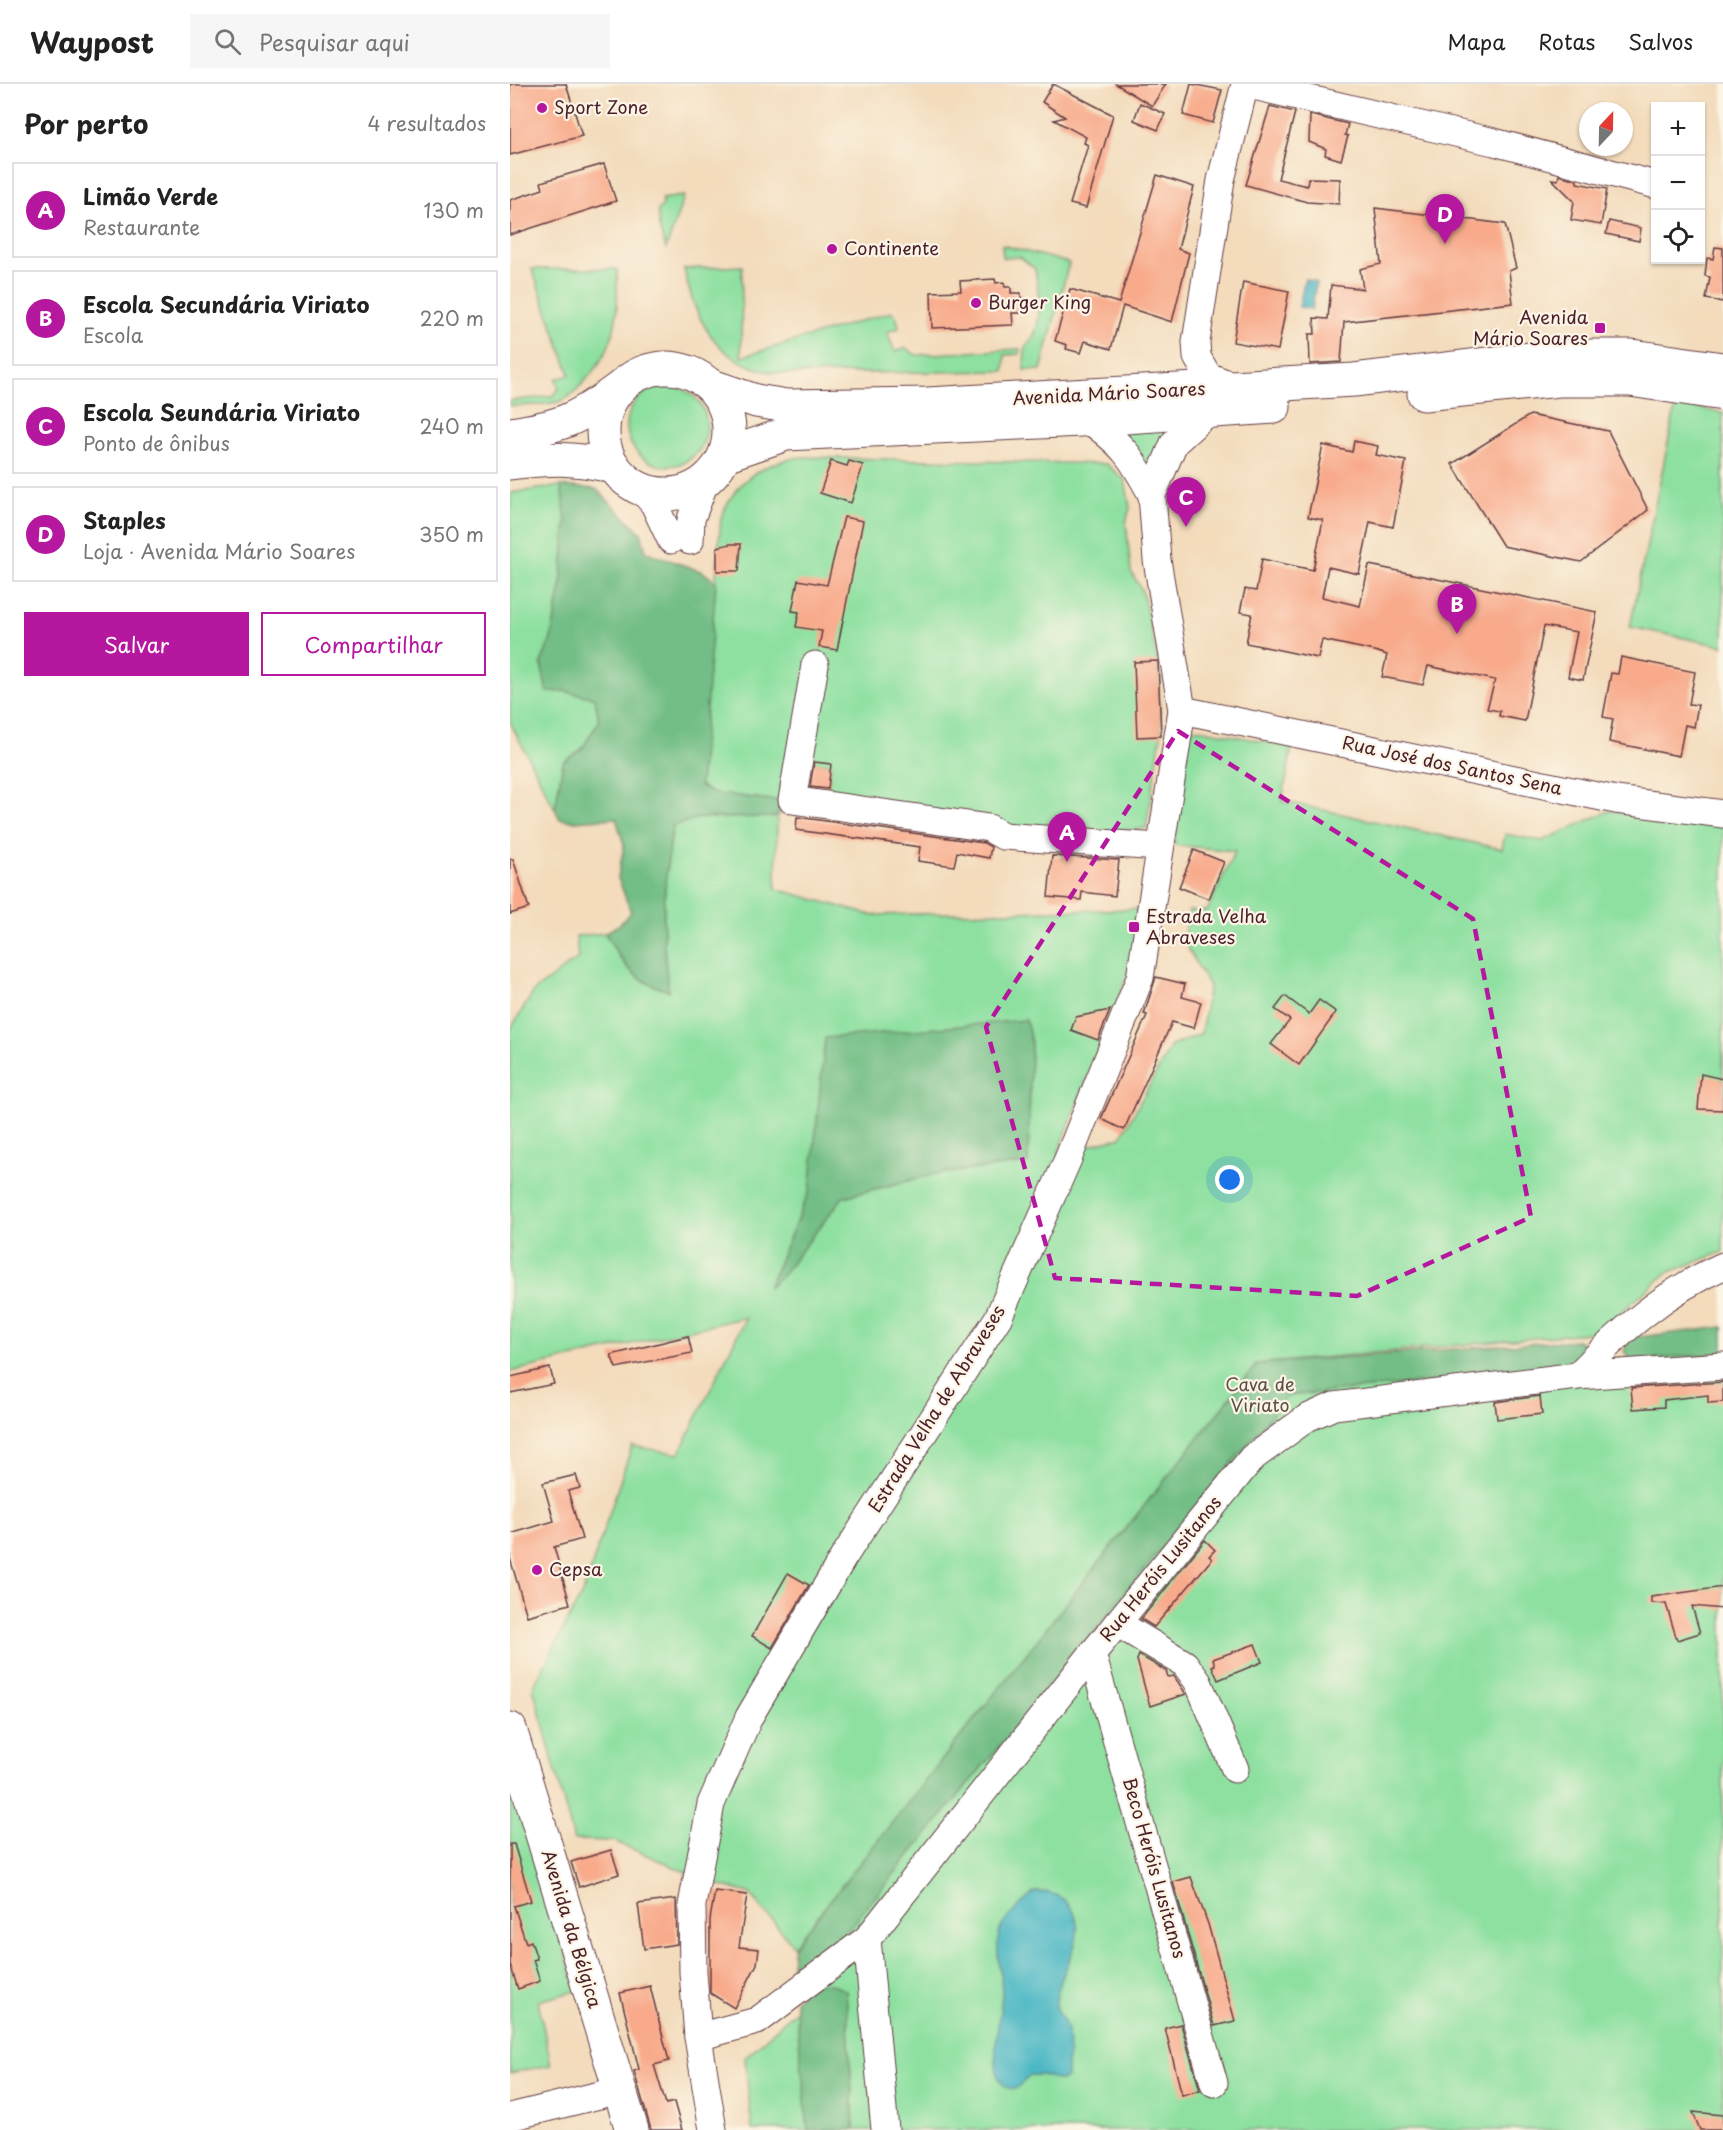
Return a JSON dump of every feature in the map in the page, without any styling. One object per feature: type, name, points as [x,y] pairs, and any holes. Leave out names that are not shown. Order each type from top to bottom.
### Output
[{"type":"main road","name":"Avenida Mário Soares","points":[[712,386],[756,401],[787,406],[928,404],[1354,380],[1555,356],[1632,356],[1723,369]]},
{"type":"main road","points":[[510,434],[563,424],[590,410],[634,376],[654,368],[675,368],[695,374],[712,386],[723,401],[729,419],[730,437],[725,455],[717,470],[705,482],[690,490],[673,494],[656,493],[640,488],[614,467],[579,458],[549,458],[510,463]]},
{"type":"main road","name":"Avenida Mário Soares","points":[[725,455],[786,434],[1089,420],[1358,401],[1559,380],[1630,380],[1723,394]]},
{"type":"main road","points":[[614,467],[605,448],[603,427],[607,407],[618,389]]},
{"type":"main road","name":"Avenida da Bélgica","points":[[510,1729],[633,2130]]},
{"type":"street","points":[[1236,387],[1208,376],[1197,357],[1197,342],[1221,180],[1245,84],[1494,142],[1651,184]]},
{"type":"street","points":[[1153,391],[1181,369],[1197,342]]},
{"type":"street","points":[[1152,495],[1174,443],[1208,411]]},
{"type":"street","points":[[1089,420],[1120,444],[1134,462],[1152,495]]},
{"type":"street","points":[[640,488],[680,541],[705,482]]},
{"type":"street","name":"Estrada Velha de Abraveses","points":[[713,2130],[698,2037],[693,1972],[692,1905],[711,1804],[728,1760],[749,1718],[843,1558],[998,1318],[1068,1159],[1140,978],[1182,710],[1157,560],[1152,495]]},
{"type":"street","points":[[815,665],[792,800],[989,828],[1003,836],[1159,847]]},
{"type":"street","name":"Rua José dos Santos Sena","points":[[1182,710],[1616,801],[1723,814]]},
{"type":"street","points":[[1576,1376],[1629,1325],[1670,1295],[1723,1266]]},
{"type":"street","name":"Rua Heróis Lusitanos","points":[[698,2037],[757,2021],[867,1939],[1092,1654],[1252,1458],[1306,1418],[1334,1406],[1576,1376],[1723,1366]]},
{"type":"street","points":[[1117,1623],[1185,1664],[1198,1682],[1235,1769]]},
{"type":"street","name":"Beco Heróis Lusitanos","points":[[1092,1654],[1214,2083]]},
{"type":"street","points":[[867,1939],[885,2130]]},
{"type":"street","points":[[510,2117],[620,2090]]},
{"type":"highlighted area","points":[[1178,731],[1473,919],[1531,1217],[1357,1296],[1055,1278],[986,1027]]},
{"type":"green space","points":[[684,196],[666,249],[659,227],[658,210],[663,205],[662,199]]},
{"type":"green space","points":[[1002,245],[1069,263],[1041,370],[1024,370],[1025,347],[1036,331],[1038,321],[1039,300],[1035,269],[1020,257],[1003,258]]},
{"type":"green space","points":[[742,266],[741,357],[891,312],[898,321],[899,328],[887,332],[895,352],[906,348],[916,355],[1020,349],[1020,354],[1005,355],[1004,371],[788,374],[765,371],[730,355],[716,342],[696,309],[684,269]]},
{"type":"green space","points":[[532,269],[617,269],[614,329],[610,342],[596,367],[565,400],[549,404],[510,406],[510,401],[552,396],[559,389],[556,379],[570,375]]},
{"type":"green space","points":[[667,386],[682,389],[695,398],[704,411],[707,426],[704,441],[695,454],[682,463],[667,466],[652,463],[639,454],[630,441],[627,426],[630,411],[639,398],[652,389]]},
{"type":"green space","points":[[1676,404],[1723,413],[1723,646],[1630,627]]},
{"type":"green space","points":[[1180,424],[1150,482],[1119,428]]},
{"type":"green space","points":[[800,457],[1106,464],[1125,480],[1130,508],[1126,522],[1131,572],[1142,590],[1158,661],[1161,736],[1146,828],[1123,832],[1013,828],[827,797],[831,764],[806,761],[802,794],[777,817],[779,801],[712,793],[700,786],[700,761],[721,518],[734,493],[742,484],[762,469]]},
{"type":"green space","points":[[561,486],[566,520],[561,587],[551,639],[541,663],[547,692],[565,691],[595,698],[599,721],[582,749],[563,763],[555,809],[510,722],[510,493]]},
{"type":"green space","points":[[561,486],[596,489],[641,533],[646,552],[703,572],[716,582],[700,786],[712,793],[779,801],[777,817],[698,818],[673,826],[664,909],[664,950],[669,991],[637,977],[624,963],[605,933],[620,924],[631,912],[618,878],[624,845],[616,818],[574,821],[560,819],[555,809],[563,762],[582,749],[599,721],[595,698],[565,691],[547,692],[541,663],[551,639],[561,587],[566,520]]},
{"type":"green space","points":[[1194,728],[1292,747],[1282,801],[1502,849],[1505,834],[1542,841],[1609,811],[1723,821],[1723,1252],[1667,1273],[1598,1332],[1257,1364],[794,1946],[749,1893],[711,1883],[614,1841],[574,1840],[533,1687],[583,1592],[632,1446],[679,1454],[746,1317],[510,1372],[510,1030],[534,991],[578,958],[576,936],[605,933],[624,963],[637,977],[669,991],[664,950],[664,908],[673,826],[698,818],[777,817],[776,889],[871,915],[1140,909],[1132,963],[1058,1154],[1121,1137],[1171,1046],[1201,1034],[1209,986],[1183,940],[1189,911],[1207,911],[1235,851],[1174,845],[1189,735]],"holes":[[[1026,1020],[1031,1043],[1028,1163],[935,1174],[843,1197],[783,1274],[769,1286],[810,1190]]]},
{"type":"green space","points":[[1026,1020],[1031,1043],[1028,1163],[935,1174],[843,1197],[783,1274],[768,1288],[810,1190],[825,1038]]},
{"type":"green space","points":[[1723,1327],[1723,1354],[1630,1360],[1624,1351],[1630,1338]]},
{"type":"green space","name":"Cava de Viriato","points":[[1577,1340],[1582,1343],[1584,1356],[1565,1368],[1287,1396],[825,1958],[803,1970],[792,1963],[794,1946],[1257,1364]]},
{"type":"green space","points":[[1723,1354],[1723,2130],[854,2130],[846,1991],[788,1989],[792,1963],[799,1969],[825,1958],[1287,1396],[1565,1368],[1584,1356],[1630,1360]]},
{"type":"green space","points":[[510,1765],[577,1991],[538,2001],[551,2065],[510,2073]]},
{"type":"green space","points":[[814,1983],[832,1984],[846,1991],[854,2130],[808,2130],[795,2000]]},
{"type":"green space","points":[[797,2009],[808,2130],[752,2130],[745,2058]]},
{"type":"water","points":[[1305,279],[1316,282],[1312,309],[1299,307]]},
{"type":"water","points":[[1036,1892],[1050,1893],[1062,1898],[1075,1916],[1076,1940],[1058,1989],[1056,2001],[1068,2033],[1067,2077],[1061,2081],[1043,2075],[1031,2075],[1015,2089],[1005,2086],[999,2077],[996,2064],[1002,1993],[998,1944],[1001,1928],[1011,1914]]},
{"type":"building","name":"Sport Zone","points":[[510,84],[566,84],[582,136],[510,155]]},
{"type":"building","points":[[1053,84],[1113,115],[1086,208],[1070,204],[1088,145],[1084,143],[1086,137],[1054,120],[1065,117],[1042,102]]},
{"type":"building","points":[[1116,84],[1166,84],[1152,106]]},
{"type":"building","points":[[1191,84],[1222,90],[1213,123],[1183,115]]},
{"type":"building","points":[[1140,103],[1165,114],[1158,130],[1134,120]]},
{"type":"building","points":[[1270,106],[1295,112],[1278,179],[1307,186],[1308,178],[1340,179],[1339,204],[1307,202],[1246,185]]},
{"type":"building","points":[[1310,115],[1348,124],[1345,135],[1348,136],[1341,160],[1325,155],[1326,149],[1309,142]]},
{"type":"building","points":[[604,164],[616,201],[510,235],[510,200],[543,189],[541,182]]},
{"type":"building","points":[[1157,175],[1194,187],[1178,249],[1189,253],[1172,322],[1123,306],[1111,349],[1085,341],[1081,353],[1066,349],[1067,345],[1055,341],[1070,289],[1119,303]]},
{"type":"building","points":[[1559,175],[1577,180],[1577,183],[1607,189],[1601,225],[1571,220],[1574,201],[1552,179],[1558,180]]},
{"type":"building","points":[[1375,208],[1505,224],[1516,268],[1509,271],[1513,303],[1344,322],[1341,362],[1310,364],[1309,334],[1315,334],[1314,318],[1328,319],[1331,285],[1363,289],[1360,269],[1381,264]]},
{"type":"building","points":[[1609,221],[1641,228],[1639,241],[1606,234]]},
{"type":"building","points":[[1715,247],[1723,248],[1723,302],[1706,299],[1710,277],[1705,276],[1707,258],[1713,259]]},
{"type":"building","name":"Burger King","points":[[995,279],[996,283],[1004,282],[1005,287],[1011,287],[1011,293],[1021,293],[1022,313],[1012,313],[1013,325],[932,328],[931,292],[961,291],[960,281]]},
{"type":"building","points":[[1243,282],[1289,291],[1278,350],[1233,342]]},
{"type":"building","points":[[1530,415],[1608,431],[1648,510],[1581,562],[1503,546],[1452,464]]},
{"type":"building","points":[[1354,441],[1378,446],[1376,455],[1406,461],[1393,527],[1370,522],[1359,574],[1328,567],[1322,597],[1360,606],[1369,565],[1597,612],[1583,680],[1568,677],[1577,632],[1544,626],[1525,721],[1499,716],[1500,711],[1487,709],[1495,680],[1428,666],[1423,685],[1382,677],[1387,655],[1375,651],[1322,640],[1318,658],[1246,643],[1252,614],[1240,612],[1245,589],[1256,591],[1262,559],[1313,570],[1323,520],[1308,517],[1323,445],[1352,452]]},
{"type":"building","points":[[831,461],[847,466],[849,461],[863,465],[851,503],[820,493]]},
{"type":"building","points":[[844,517],[863,521],[837,650],[819,647],[822,631],[796,627],[799,612],[792,611],[798,580],[827,585]]},
{"type":"building","points":[[741,544],[739,571],[717,571],[717,547]]},
{"type":"building","points":[[1621,657],[1695,672],[1689,704],[1698,705],[1694,727],[1685,725],[1679,756],[1609,742],[1613,719],[1603,717],[1611,673],[1618,674]]},
{"type":"building","points":[[1158,661],[1161,736],[1137,737],[1134,662]]},
{"type":"building","points":[[814,762],[831,764],[828,789],[810,787]]},
{"type":"building","points":[[797,817],[984,843],[991,847],[989,858],[957,852],[954,866],[918,861],[920,847],[796,830]]},
{"type":"building","points":[[1194,850],[1224,862],[1209,899],[1179,887]]},
{"type":"building","points":[[1052,856],[1119,860],[1115,896],[1082,892],[1081,900],[1048,897]]},
{"type":"building","points":[[510,859],[513,859],[529,908],[510,914]]},
{"type":"building","points":[[1156,977],[1185,984],[1182,997],[1201,1002],[1194,1028],[1172,1022],[1124,1130],[1101,1119],[1147,1015],[1144,1014]]},
{"type":"building","points":[[1285,996],[1309,1014],[1319,1000],[1336,1012],[1299,1065],[1271,1044],[1290,1020],[1275,1009]]},
{"type":"building","points":[[1110,1010],[1098,1040],[1071,1030],[1076,1017]]},
{"type":"building","points":[[1701,1074],[1723,1079],[1723,1110],[1698,1109]]},
{"type":"building","points":[[688,1336],[692,1353],[616,1368],[611,1355]]},
{"type":"building","points":[[550,1368],[554,1384],[510,1393],[510,1377]]},
{"type":"building","points":[[1723,1382],[1723,1402],[1708,1403],[1708,1395],[1664,1400],[1664,1407],[1633,1409],[1631,1388]]},
{"type":"building","points":[[1540,1396],[1542,1414],[1497,1419],[1495,1402]]},
{"type":"building","name":"Cepsa","points":[[576,1475],[580,1488],[568,1491],[582,1539],[554,1547],[570,1604],[527,1616],[510,1558],[510,1534],[554,1521],[543,1483]]},
{"type":"building","points":[[1205,1540],[1215,1550],[1209,1556],[1212,1559],[1154,1627],[1141,1619]]},
{"type":"building","points":[[788,1573],[809,1585],[772,1648],[752,1636]]},
{"type":"building","points":[[1723,1587],[1723,1609],[1692,1606],[1700,1633],[1677,1640],[1666,1604],[1651,1603],[1651,1597]]},
{"type":"building","points":[[1255,1644],[1262,1662],[1218,1680],[1212,1666],[1215,1665],[1213,1659]]},
{"type":"building","points":[[1139,1655],[1166,1671],[1168,1677],[1174,1676],[1186,1694],[1150,1706],[1137,1660]]},
{"type":"building","points":[[510,1844],[514,1844],[531,1901],[514,1906],[526,1943],[531,1941],[537,1959],[533,1960],[540,1981],[518,1989],[510,1964]]},
{"type":"building","points":[[611,1850],[619,1874],[579,1887],[571,1862]]},
{"type":"building","points":[[1191,1877],[1208,1924],[1235,2021],[1214,2026],[1173,1882]]},
{"type":"building","points":[[715,1891],[747,1895],[739,1947],[759,1949],[757,1964],[734,2008],[710,1993],[710,1919]]},
{"type":"building","points":[[676,1899],[677,1944],[644,1949],[638,1904]]},
{"type":"building","points":[[650,1986],[669,2061],[654,2065],[666,2104],[674,2102],[682,2130],[651,2130],[634,2071],[639,2069],[620,1993]]},
{"type":"building","points":[[1181,2024],[1200,2090],[1182,2095],[1165,2028]]},
{"type":"building","points":[[1693,2112],[1723,2115],[1723,2130],[1700,2130]]},
{"type":"place","name":"Sport Zone","points":[[542,108]]},
{"type":"place","name":"Staples","points":[[1445,244]]},
{"type":"place","name":"Continente","points":[[832,249]]},
{"type":"place","name":"Burger King","points":[[976,303]]},
{"type":"place","name":"Avenida Mário Soares","points":[[1600,328]]},
{"type":"place","name":"Escola Seundária Viriato","points":[[1186,527]]},
{"type":"place","name":"Escola Secundária Viriato","points":[[1457,634]]},
{"type":"place","name":"Limão Verde","points":[[1067,862]]},
{"type":"place","name":"Estrada Velha Abraveses","points":[[1134,927]]},
{"type":"place","name":"Cepsa","points":[[537,1570]]}]
